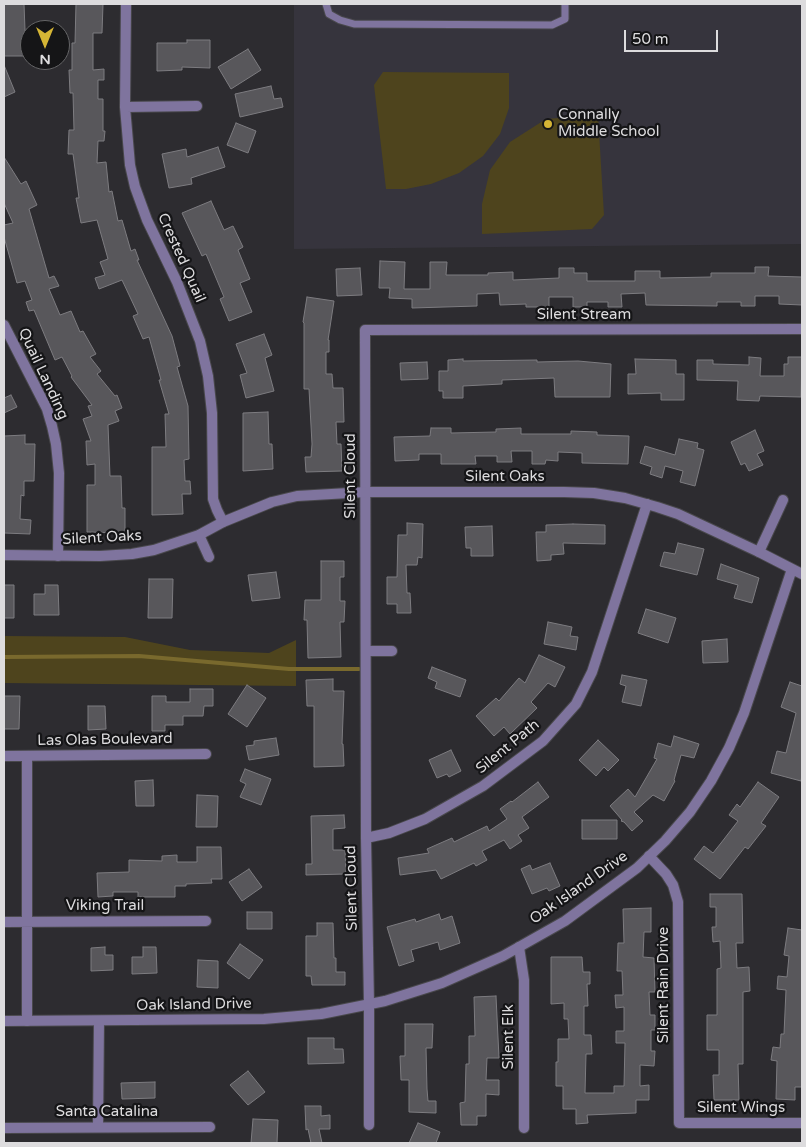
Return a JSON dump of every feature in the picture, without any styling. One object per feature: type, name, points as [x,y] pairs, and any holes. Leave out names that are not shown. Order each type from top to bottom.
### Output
[{"type":"street","name":"Crested Quail","points":[[126,4],[125,107],[127,148],[135,187],[147,220],[177,282],[202,350],[208,376],[212,413],[213,499],[223,522]]},
{"type":"street","points":[[125,107],[197,106]]},
{"type":"street","name":"Quail Landing","points":[[4,325],[46,409],[52,426],[56,444],[58,474],[58,556]]},
{"type":"street","name":"Silent Stream","points":[[365,330],[802,329]]},
{"type":"street","name":"Silent Cloud","points":[[365,330],[366,838],[369,1125]]},
{"type":"street","name":"Silent Oaks","points":[[4,555],[100,556],[132,554],[169,546],[272,502],[297,496],[366,492],[564,492],[594,493],[625,498],[678,514],[802,574]]},
{"type":"street","points":[[758,552],[782,500]]},
{"type":"street","name":"Silent Path","points":[[366,838],[390,834],[425,819],[483,786],[543,742],[576,704],[592,672],[647,504]]},
{"type":"street","points":[[199,534],[209,557]]},
{"type":"street","name":"Oak Island Drive","points":[[4,1021],[291,1017],[321,1014],[369,1004],[442,983],[519,947],[565,920],[637,868],[665,841],[690,812],[711,781],[729,748],[744,713],[792,569]]},
{"type":"street","points":[[366,651],[392,651]]},
{"type":"street","name":"Las Olas Boulevard","points":[[4,756],[206,754]]},
{"type":"street","points":[[26,1021],[27,756]]},
{"type":"street","name":"Silent Rain Drive","points":[[649,856],[666,874],[673,885],[678,902],[679,1123]]},
{"type":"street","name":"Viking Trail","points":[[4,922],[206,921]]},
{"type":"street","name":"Silent Elk","points":[[519,947],[524,980],[524,1128]]},
{"type":"street","points":[[98,1021],[98,1127]]},
{"type":"street","name":"Silent Wings","points":[[679,1123],[802,1123]]},
{"type":"street","name":"Santa Catalina","points":[[4,1128],[210,1127]]},
{"type":"lane","points":[[326,4],[329,14],[354,24],[552,25],[565,19],[565,4]]},
{"type":"shaded area","name":"Connally Middle School","points":[[294,4],[802,4],[802,244],[294,249]]},
{"type":"shaded area","points":[[383,72],[509,73],[509,108],[500,134],[483,156],[459,173],[431,184],[406,189],[386,189],[374,85]]},
{"type":"shaded area","points":[[598,115],[604,215],[592,229],[482,234],[482,204],[490,170],[510,142],[546,119]]},
{"type":"shaded area","points":[[4,636],[125,637],[190,650],[269,653],[296,640],[296,686],[4,683]]},
{"type":"building","points":[[4,4],[24,4],[25,20],[20,20],[20,56],[4,56]]},
{"type":"building","points":[[76,4],[103,4],[102,33],[93,33],[93,70],[104,69],[104,80],[98,80],[98,99],[103,99],[103,131],[105,131],[104,141],[98,141],[97,163],[106,162],[109,192],[112,191],[118,221],[122,220],[131,251],[135,249],[139,260],[137,260],[172,336],[180,366],[177,367],[188,406],[189,459],[184,460],[185,481],[190,481],[191,494],[182,494],[183,514],[152,515],[152,447],[166,447],[165,414],[169,414],[159,380],[161,380],[149,337],[143,339],[133,316],[138,314],[122,280],[99,289],[95,278],[105,275],[100,262],[108,259],[97,220],[81,223],[76,198],[79,198],[73,154],[68,154],[69,130],[74,130],[73,93],[70,93],[69,70],[72,70],[72,43],[75,43]]},
{"type":"building","points":[[187,40],[210,40],[210,68],[182,67],[182,70],[157,71],[157,43],[187,43]]},
{"type":"building","points":[[248,49],[261,70],[231,89],[218,67]]},
{"type":"building","points":[[4,65],[15,92],[4,97]]},
{"type":"building","points":[[271,86],[274,99],[281,98],[283,107],[240,117],[235,94]]},
{"type":"building","points":[[236,123],[256,131],[248,153],[227,145]]},
{"type":"building","points":[[218,147],[225,167],[191,178],[192,184],[169,188],[162,154],[186,149],[187,157]]},
{"type":"building","points":[[4,157],[21,184],[26,181],[37,205],[29,209],[49,278],[54,276],[59,286],[49,289],[60,315],[71,311],[80,332],[83,331],[96,354],[90,357],[101,371],[97,374],[115,396],[117,395],[122,408],[115,411],[119,421],[108,425],[110,476],[121,476],[122,508],[125,508],[125,533],[87,532],[87,485],[95,485],[95,464],[87,465],[86,441],[91,441],[83,419],[92,416],[88,406],[92,405],[71,377],[62,357],[55,360],[34,310],[29,311],[26,302],[32,300],[25,281],[17,283],[4,237],[4,225],[13,223],[4,203]]},
{"type":"building","points":[[211,201],[224,230],[233,226],[243,247],[238,250],[250,279],[240,283],[252,312],[229,321],[220,299],[224,297],[206,254],[202,256],[182,213]]},
{"type":"building","points":[[380,261],[405,262],[404,289],[430,289],[430,262],[447,262],[446,275],[488,275],[488,273],[513,272],[513,280],[559,278],[559,268],[574,268],[574,273],[587,273],[587,281],[635,281],[635,271],[660,271],[660,278],[711,277],[711,273],[755,273],[755,267],[769,267],[768,276],[802,277],[802,305],[779,304],[779,296],[755,296],[755,306],[741,306],[741,302],[717,302],[717,306],[646,305],[645,293],[621,294],[622,307],[608,307],[608,302],[587,302],[587,307],[573,307],[573,297],[549,297],[549,307],[526,307],[526,304],[500,305],[499,293],[477,294],[477,306],[412,308],[412,299],[389,298],[390,288],[379,288]]},
{"type":"building","points":[[360,268],[362,295],[337,296],[336,269]]},
{"type":"building","points":[[307,297],[334,301],[328,340],[329,352],[326,352],[326,374],[332,374],[333,388],[343,388],[344,422],[336,422],[337,444],[341,444],[342,471],[306,472],[305,457],[311,457],[312,444],[309,389],[304,389],[303,322]]},
{"type":"building","points":[[264,334],[272,355],[265,358],[274,391],[246,398],[240,375],[247,373],[236,344]]},
{"type":"building","points":[[749,357],[761,358],[760,376],[784,376],[784,364],[788,364],[788,357],[802,357],[801,397],[760,396],[759,401],[737,400],[738,381],[697,380],[697,360],[713,360],[713,364],[749,365]]},
{"type":"building","points":[[463,359],[463,361],[537,360],[537,362],[578,361],[611,364],[610,397],[555,397],[554,378],[502,380],[502,384],[463,386],[463,398],[443,398],[443,391],[439,391],[439,371],[448,371],[448,360]]},
{"type":"building","points":[[635,359],[676,360],[676,374],[684,374],[684,400],[661,400],[661,393],[628,394],[628,374],[636,374]]},
{"type":"building","points":[[427,362],[428,379],[401,380],[400,363]]},
{"type":"building","points":[[11,395],[17,407],[4,413],[4,398]]},
{"type":"building","points":[[268,412],[269,444],[272,444],[273,469],[243,471],[243,413]]},
{"type":"building","points":[[431,428],[451,428],[451,433],[496,432],[496,429],[521,428],[521,434],[571,434],[571,431],[597,432],[597,435],[629,436],[628,464],[582,463],[582,453],[558,452],[558,461],[546,460],[545,464],[532,464],[532,451],[511,451],[512,462],[497,462],[497,456],[475,456],[476,464],[441,464],[441,454],[419,454],[419,460],[395,461],[394,437],[430,436]]},
{"type":"building","points":[[755,430],[764,451],[757,454],[763,465],[749,471],[745,463],[741,465],[731,442]]},
{"type":"building","points":[[25,435],[25,444],[35,444],[34,481],[24,481],[24,496],[21,495],[20,519],[31,520],[30,534],[4,533],[4,436]]},
{"type":"building","points":[[679,439],[698,443],[697,448],[704,450],[695,486],[680,482],[683,471],[665,466],[662,478],[650,474],[652,467],[640,463],[645,446],[675,455]]},
{"type":"building","points":[[407,523],[423,524],[422,558],[418,557],[417,565],[406,565],[407,593],[410,593],[411,613],[397,613],[397,604],[387,604],[387,577],[397,577],[398,535],[407,535]]},
{"type":"building","points":[[546,525],[605,525],[605,544],[563,543],[564,554],[551,555],[551,560],[537,561],[536,532],[546,532]]},
{"type":"building","points":[[492,526],[493,556],[471,556],[471,548],[466,548],[465,527]]},
{"type":"building","points":[[678,543],[704,549],[697,575],[660,566],[664,552],[675,554]]},
{"type":"building","points":[[321,561],[344,561],[344,577],[340,577],[340,601],[345,601],[344,622],[340,622],[341,657],[308,658],[307,620],[304,620],[305,600],[321,600]]},
{"type":"building","points":[[721,564],[759,578],[752,603],[734,598],[738,585],[717,579]]},
{"type":"building","points":[[276,572],[280,598],[252,601],[248,575]]},
{"type":"building","points":[[149,579],[173,579],[172,618],[148,618]]},
{"type":"building","points":[[4,585],[14,585],[14,618],[4,618]]},
{"type":"building","points":[[45,585],[58,585],[59,615],[34,615],[34,594],[45,594]]},
{"type":"building","points":[[646,609],[676,618],[668,643],[638,633]]},
{"type":"building","points":[[548,622],[572,627],[570,636],[578,637],[576,650],[544,644]]},
{"type":"building","points":[[727,639],[728,662],[703,663],[702,641]]},
{"type":"building","points":[[539,655],[565,667],[555,687],[548,683],[531,702],[537,708],[510,734],[504,727],[494,736],[476,716],[496,698],[499,701],[519,678],[525,683]]},
{"type":"building","points":[[432,667],[466,680],[460,697],[435,688],[437,682],[428,678]]},
{"type":"building","points":[[622,675],[647,680],[641,706],[622,702],[626,686],[620,684]]},
{"type":"building","points":[[333,679],[333,691],[344,691],[342,744],[344,766],[314,767],[314,706],[307,706],[306,680]]},
{"type":"building","points":[[790,682],[802,686],[801,781],[771,773],[777,751],[786,753],[796,713],[781,707]]},
{"type":"building","points":[[247,685],[266,698],[247,727],[228,714]]},
{"type":"building","points":[[190,689],[213,689],[213,706],[204,706],[203,716],[183,716],[183,725],[165,725],[165,731],[152,731],[152,696],[166,696],[166,702],[190,702]]},
{"type":"building","points":[[4,696],[20,696],[19,729],[4,729]]},
{"type":"building","points":[[88,706],[105,706],[106,729],[88,730]]},
{"type":"building","points":[[674,736],[699,744],[694,758],[681,755],[675,781],[664,801],[653,795],[634,812],[643,821],[632,831],[621,821],[610,806],[628,789],[635,797],[657,759],[654,758],[658,743],[671,747]]},
{"type":"building","points":[[276,738],[279,755],[249,760],[246,746],[254,745],[254,741]]},
{"type":"building","points":[[598,740],[619,760],[608,771],[604,767],[596,776],[579,760]]},
{"type":"building","points":[[451,750],[461,771],[449,777],[447,774],[437,778],[429,760]]},
{"type":"building","points":[[245,769],[271,779],[261,805],[240,797],[246,784],[240,781]]},
{"type":"building","points":[[153,780],[154,806],[136,806],[135,781]]},
{"type":"building","points":[[538,782],[549,797],[522,817],[529,828],[518,835],[522,841],[510,849],[504,840],[482,851],[487,860],[476,866],[474,863],[441,879],[436,870],[400,875],[398,858],[429,853],[427,849],[452,838],[454,842],[487,826],[489,831],[507,819],[500,809]]},
{"type":"building","points":[[758,782],[779,797],[761,823],[766,826],[748,849],[745,847],[720,879],[694,859],[704,846],[713,853],[738,821],[729,815],[737,804],[740,807]]},
{"type":"building","points":[[197,795],[218,796],[217,827],[196,827]]},
{"type":"building","points":[[344,815],[345,828],[333,829],[333,850],[345,850],[346,874],[306,875],[306,864],[312,864],[311,816]]},
{"type":"building","points":[[582,820],[617,820],[617,839],[582,839]]},
{"type":"building","points":[[197,847],[221,847],[222,879],[211,879],[212,883],[175,886],[175,897],[138,897],[138,892],[113,892],[113,896],[98,897],[97,873],[129,872],[129,860],[162,861],[162,856],[177,855],[177,862],[197,862]]},
{"type":"building","points":[[550,863],[560,886],[549,891],[547,888],[532,894],[521,869],[530,865],[532,870]]},
{"type":"building","points":[[249,869],[262,887],[242,901],[229,882]]},
{"type":"building","points":[[710,894],[742,894],[743,943],[736,943],[737,968],[749,967],[750,991],[743,992],[743,1064],[738,1064],[739,1100],[714,1100],[713,1075],[719,1075],[719,1050],[707,1050],[707,1015],[717,1015],[717,969],[721,968],[720,941],[713,942],[712,927],[716,927],[716,907],[710,907]]},
{"type":"building","points":[[651,908],[651,932],[644,932],[643,957],[654,958],[655,992],[649,992],[650,1015],[655,1015],[655,1030],[651,1030],[651,1051],[655,1051],[654,1066],[640,1065],[640,1086],[649,1085],[649,1100],[636,1100],[636,1113],[587,1115],[588,1123],[576,1124],[576,1109],[563,1109],[563,1086],[556,1086],[558,1039],[569,1039],[568,1019],[564,1019],[564,1003],[551,1004],[551,957],[582,957],[583,972],[590,972],[590,984],[587,984],[588,1006],[584,1006],[584,1035],[591,1035],[592,1054],[586,1054],[585,1093],[614,1093],[614,1086],[624,1086],[625,1043],[616,1043],[616,1031],[624,1031],[624,1007],[616,1008],[615,995],[623,995],[622,971],[617,971],[618,943],[624,943],[623,909]]},
{"type":"building","points":[[247,912],[272,912],[272,929],[247,929]]},
{"type":"building","points":[[439,914],[441,920],[452,916],[460,943],[440,950],[438,942],[411,950],[414,961],[399,966],[387,927],[415,919],[416,922]]},
{"type":"building","points":[[317,923],[333,923],[336,972],[345,972],[345,985],[312,985],[311,976],[306,976],[306,936],[317,936]]},
{"type":"building","points":[[788,928],[802,930],[802,1087],[795,1087],[795,1100],[776,1099],[777,1061],[771,1060],[773,1047],[780,1048],[781,1034],[784,1034],[786,990],[777,989],[778,976],[787,977],[789,956],[784,955]]},
{"type":"building","points":[[240,944],[263,960],[249,979],[227,963]]},
{"type":"building","points":[[105,947],[105,955],[113,955],[113,970],[91,971],[91,948]]},
{"type":"building","points":[[143,947],[156,947],[157,973],[132,974],[132,957],[143,957]]},
{"type":"building","points":[[198,960],[218,961],[218,988],[197,987]]},
{"type":"building","points":[[496,996],[499,1058],[487,1058],[486,1080],[499,1080],[499,1095],[486,1094],[486,1116],[477,1116],[477,1125],[461,1125],[460,1103],[465,1102],[466,1064],[469,1064],[469,1036],[475,1036],[474,997]]},
{"type":"building","points":[[405,1024],[433,1024],[432,1048],[426,1048],[427,1089],[428,1101],[436,1101],[436,1113],[409,1112],[409,1080],[401,1080],[400,1056],[405,1056]]},
{"type":"building","points":[[308,1038],[334,1038],[334,1049],[343,1049],[344,1063],[308,1064]]},
{"type":"building","points":[[248,1071],[265,1092],[248,1105],[230,1085]]},
{"type":"building","points":[[155,1082],[155,1098],[122,1099],[121,1083]]},
{"type":"building","points":[[305,1106],[321,1106],[321,1116],[330,1115],[330,1129],[319,1129],[322,1143],[311,1143],[308,1129],[306,1130]]},
{"type":"building","points":[[253,1119],[278,1120],[277,1143],[251,1143]]},
{"type":"building","points":[[418,1123],[440,1132],[436,1143],[409,1143]]},
{"type":"waterway","points":[[4,657],[139,656],[289,669],[359,669]]},
{"type":"place","name":"Connally Middle School","points":[[548,124]]}]
